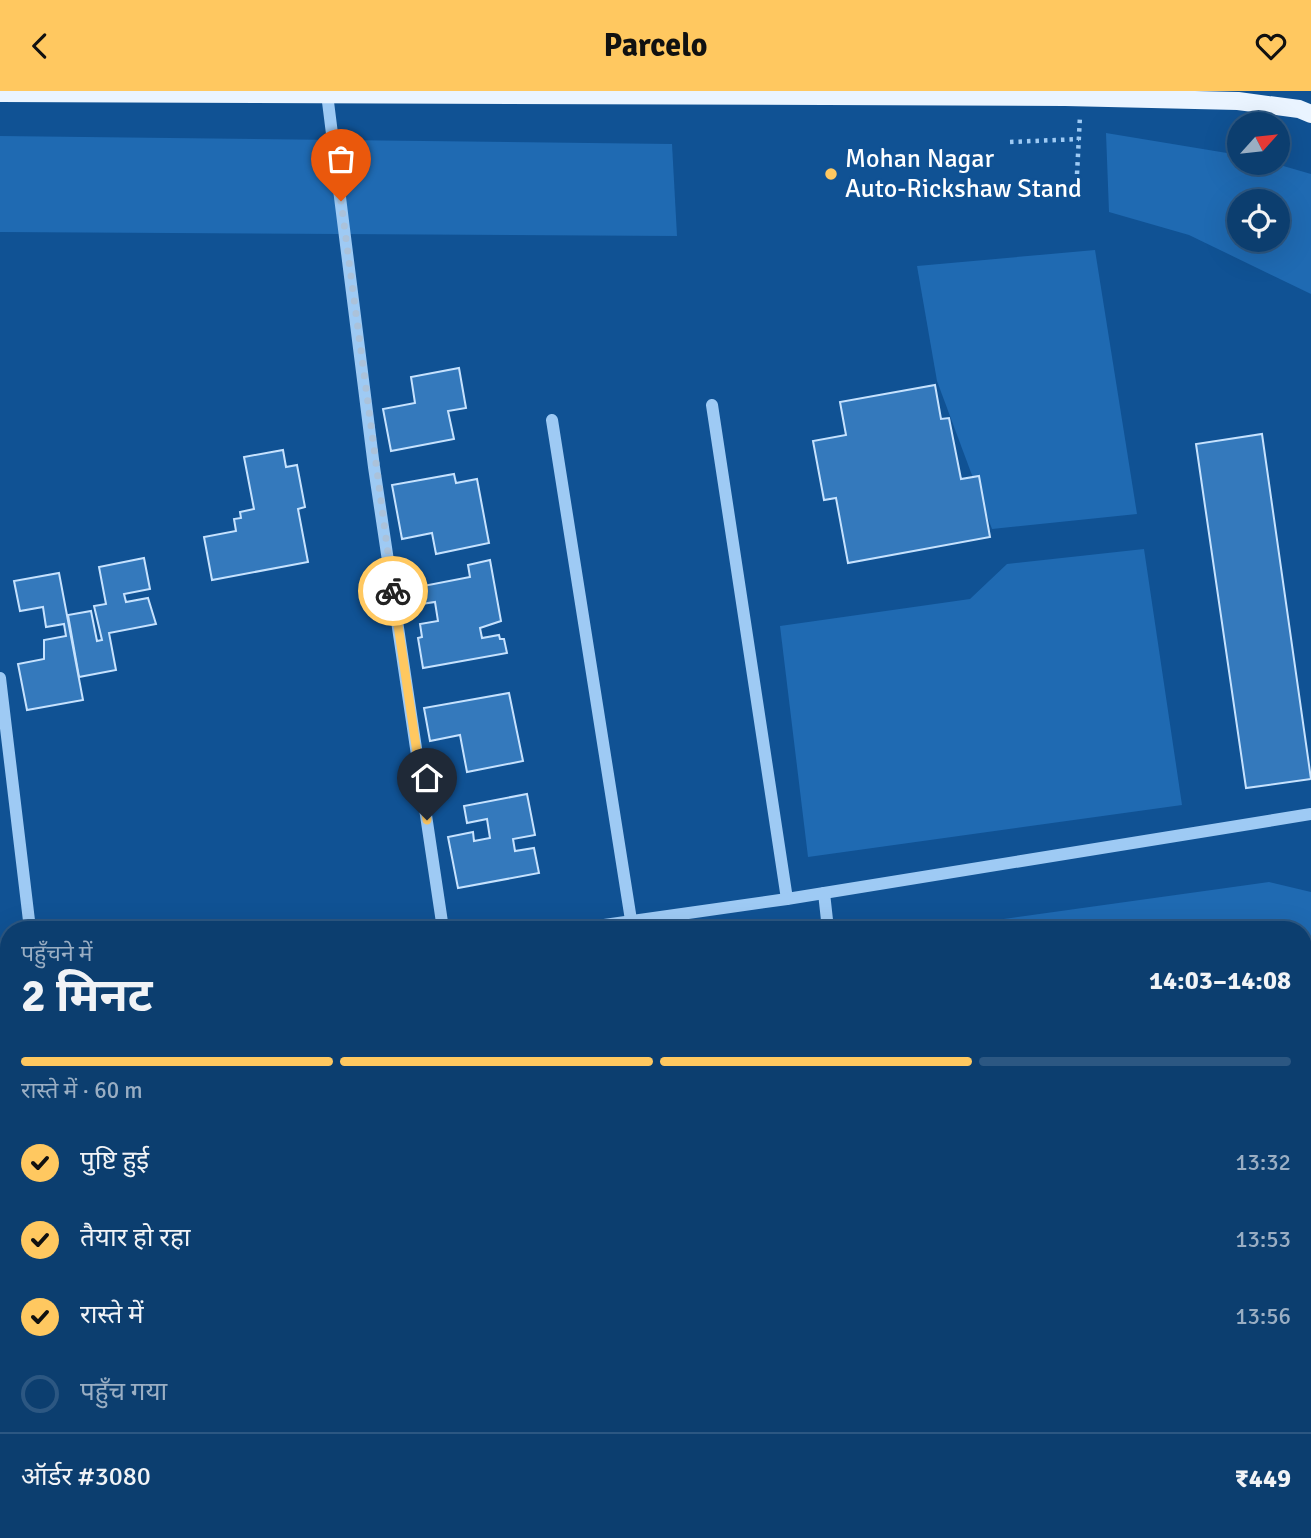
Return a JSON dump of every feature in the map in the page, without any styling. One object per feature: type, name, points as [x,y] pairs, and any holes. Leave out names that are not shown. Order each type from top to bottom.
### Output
[{"type":"main road","points":[[1123,99],[1177,91]]},
{"type":"main road","points":[[0,93],[931,94],[1238,101],[1299,109],[1311,114]]},
{"type":"lane","points":[[327,95],[374,467],[442,921]]},
{"type":"lane","points":[[712,405],[787,899]]},
{"type":"lane","points":[[552,420],[631,920]]},
{"type":"lane","points":[[0,678],[29,921]]},
{"type":"lane","points":[[625,921],[787,899],[1311,814]]},
{"type":"lane","points":[[824,893],[827,921]]},
{"type":"path","points":[[1077,174],[1081,103]]},
{"type":"path","points":[[1010,142],[1079,139]]},
{"type":"shaded area","points":[[1106,133],[1227,153],[1227,175],[1290,175],[1290,168],[1311,174],[1311,294],[1189,235],[1109,212]]},
{"type":"shaded area","points":[[0,136],[672,144],[677,236],[0,232]]},
{"type":"shaded area","points":[[1095,250],[1137,514],[992,529],[937,381],[917,266]]},
{"type":"shaded area","points":[[1144,549],[1182,805],[808,857],[780,626],[970,599],[1007,564]]},
{"type":"shaded area","points":[[1269,882],[1311,892],[1311,921],[989,921]]},
{"type":"building","points":[[459,368],[466,408],[448,411],[454,439],[391,451],[383,409],[415,403],[411,377]]},
{"type":"building","points":[[935,385],[941,419],[949,418],[961,479],[979,476],[990,537],[848,563],[836,498],[824,500],[813,441],[846,435],[840,402]]},
{"type":"building","points":[[1262,434],[1311,779],[1246,788],[1196,444]]},
{"type":"building","points":[[283,450],[286,467],[297,465],[305,507],[298,509],[308,562],[212,580],[204,537],[236,531],[234,519],[241,518],[240,512],[254,509],[244,457]]},
{"type":"building","points":[[454,474],[456,483],[477,479],[489,543],[436,554],[432,533],[402,539],[392,485]]},
{"type":"building","points":[[144,558],[150,589],[124,594],[126,602],[148,598],[156,624],[109,633],[116,670],[79,677],[68,615],[91,611],[97,641],[102,640],[94,606],[106,604],[99,567]]},
{"type":"building","points":[[490,560],[501,621],[480,628],[482,638],[499,635],[500,639],[504,639],[507,653],[423,668],[418,638],[422,637],[420,624],[438,621],[435,602],[421,604],[418,587],[470,577],[468,565]]},
{"type":"building","points":[[59,573],[83,700],[27,710],[18,664],[44,659],[44,640],[66,636],[64,624],[46,627],[43,607],[20,611],[14,581]]},
{"type":"building","points":[[509,693],[523,761],[467,772],[460,735],[430,741],[424,708]]},
{"type":"building","points":[[527,794],[535,835],[513,839],[515,851],[534,848],[539,873],[458,888],[448,837],[473,832],[474,841],[490,838],[487,819],[467,823],[464,806]]},
{"type":"way so far","points":[[341,201],[374,467],[393,591]]},
{"type":"place","name":"Mohan Nagar Auto-Rickshaw Stand","points":[[831,174]]},
{"type":"route","points":[[393,591],[427,820]]}]
